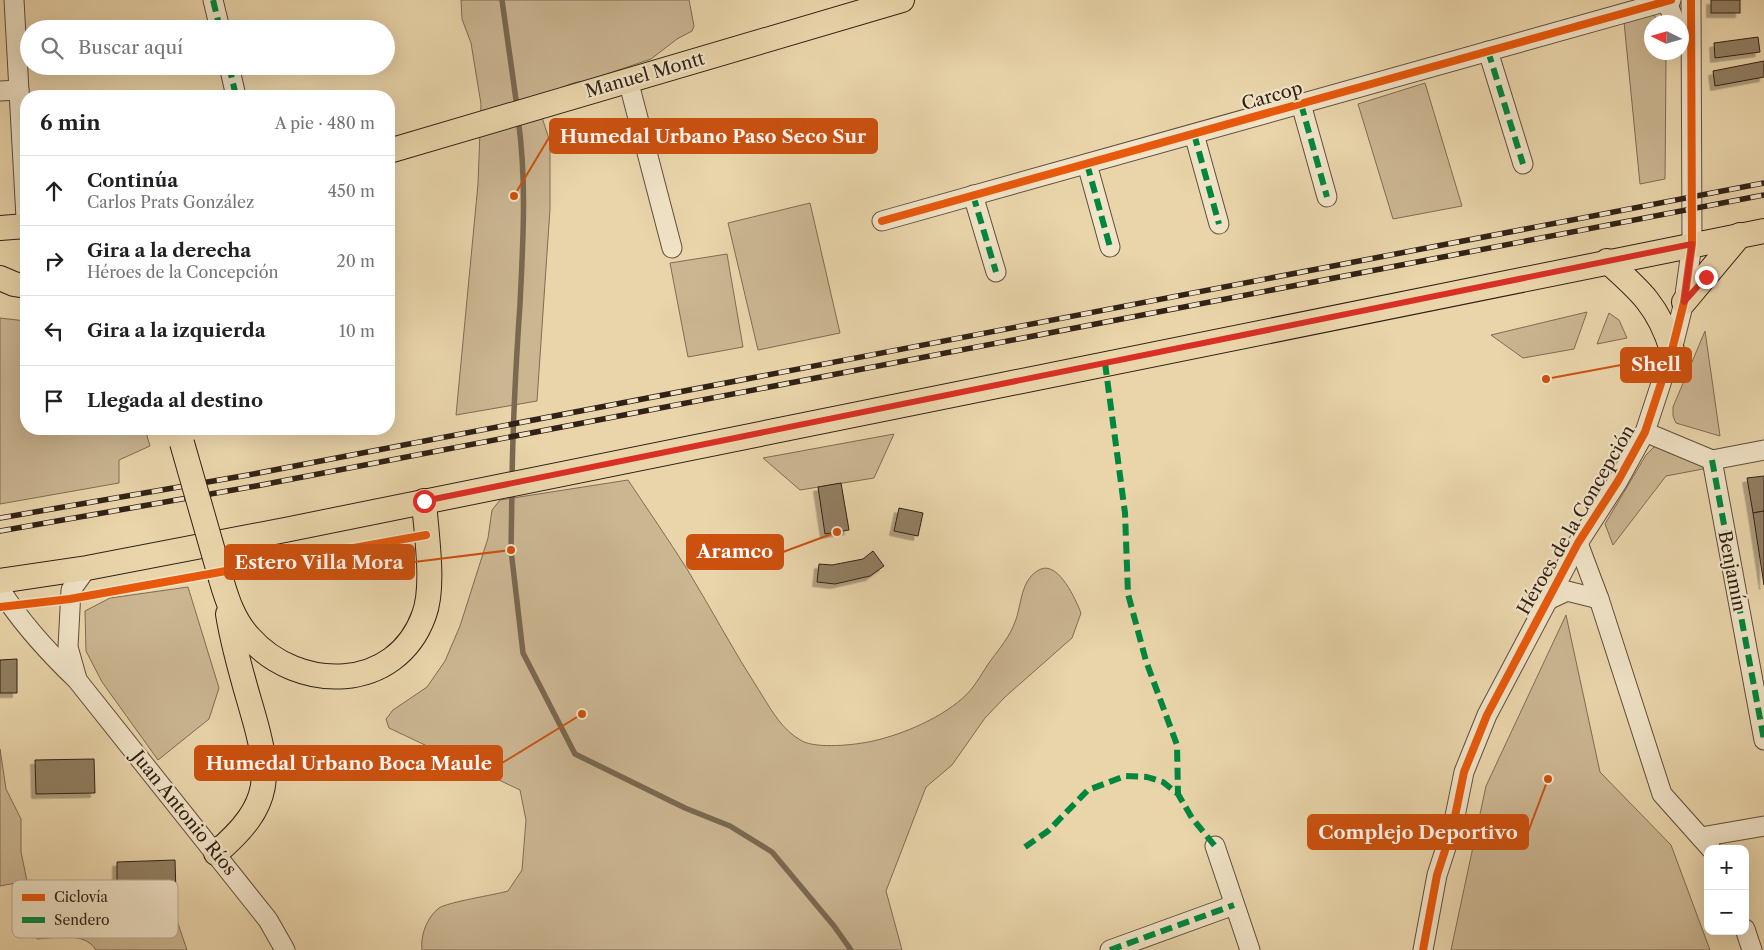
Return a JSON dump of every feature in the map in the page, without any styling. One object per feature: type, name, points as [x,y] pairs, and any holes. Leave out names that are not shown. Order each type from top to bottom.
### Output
[{"type":"main road","name":"Manuel Montt","points":[[395,149],[498,117],[902,0]]},
{"type":"main road","points":[[0,228],[20,226]]},
{"type":"main road","points":[[0,580],[87,568],[1764,231]]},
{"type":"main road","points":[[1684,302],[1740,235]]},
{"type":"main road","points":[[1607,262],[1634,284],[1654,308],[1672,350]]},
{"type":"main road","points":[[180,436],[232,611],[248,637],[271,657],[299,671],[329,677],[344,677],[373,670],[404,647],[418,629],[424,615],[429,592],[424,501]]},
{"type":"main road","points":[[216,853],[231,840],[248,820],[260,799],[265,772],[262,743],[236,655],[224,588]]},
{"type":"street","points":[[14,0],[20,108]]},
{"type":"street","points":[[213,0],[218,20]]},
{"type":"street","name":"Héroes de la Concepción","points":[[1423,950],[1437,875],[1453,826],[1464,772],[1487,715],[1578,543],[1618,481],[1645,432],[1672,350],[1684,302],[1692,244],[1691,0]]},
{"type":"street","points":[[1668,1],[1673,15]]},
{"type":"street","name":"Carcop","points":[[882,221],[1668,1]]},
{"type":"street","points":[[1488,51],[1523,164]]},
{"type":"street","name":"Héroes de la Concepción","points":[[1689,56],[1691,61]]},
{"type":"street","points":[[231,75],[235,90]]},
{"type":"street","points":[[628,80],[672,248]]},
{"type":"street","points":[[0,91],[19,90]]},
{"type":"street","points":[[1301,104],[1328,197]]},
{"type":"street","points":[[1194,134],[1219,224]]},
{"type":"street","points":[[1087,164],[1110,246]]},
{"type":"street","points":[[973,196],[996,272]]},
{"type":"street","points":[[1645,432],[1712,460],[1764,450]]},
{"type":"street","name":"Benjamín","points":[[1712,460],[1764,740]]},
{"type":"street","points":[[1578,543],[1599,599],[1662,794],[1706,843],[1764,826]]},
{"type":"street","name":"Juan Antonio Ríos","points":[[77,680],[68,648],[68,616],[71,590],[87,568]]},
{"type":"street","name":"Juan Antonio Ríos","points":[[0,589],[11,607],[53,656],[77,680],[216,853],[276,932],[285,950]]},
{"type":"street","points":[[1546,602],[1567,591],[1599,599]]},
{"type":"street","points":[[1215,846],[1250,950]]},
{"type":"street","points":[[1110,950],[1234,905]]},
{"type":"street","points":[[1747,935],[1752,950]]},
{"type":"shaded area","points":[[461,0],[689,0],[694,26],[692,31],[677,39],[651,59],[586,81],[567,85],[536,99],[550,142],[550,209],[537,401],[456,415],[478,184],[481,104],[471,43],[462,19]]},
{"type":"shaded area","points":[[1644,17],[1644,60],[1666,60],[1666,62],[1665,179],[1640,184],[1624,22]]},
{"type":"shaded area","points":[[1425,83],[1462,206],[1393,219],[1358,104]]},
{"type":"shaded area","points":[[810,203],[840,333],[758,350],[728,223]]},
{"type":"shaded area","points":[[727,254],[743,347],[688,357],[670,263]]},
{"type":"shaded area","points":[[1587,312],[1574,349],[1523,358],[1491,335]]},
{"type":"shaded area","points":[[1609,313],[1619,320],[1627,338],[1597,344]]},
{"type":"shaded area","points":[[0,318],[20,320],[20,435],[147,435],[150,446],[119,460],[119,483],[0,504]]},
{"type":"shaded area","points":[[1705,331],[1720,436],[1676,423],[1673,416],[1673,407]]},
{"type":"shaded area","points":[[894,434],[874,478],[800,490],[763,458]]},
{"type":"shaded area","points":[[1660,445],[1704,463],[1703,469],[1666,476],[1613,545],[1605,524],[1646,455],[1654,447]]},
{"type":"shaded area","points":[[628,480],[687,569],[773,713],[795,737],[809,743],[837,746],[857,744],[898,734],[923,724],[958,702],[973,686],[1010,632],[1015,622],[1025,585],[1034,573],[1048,568],[1054,571],[1060,576],[1071,592],[1081,613],[1072,638],[1005,697],[985,718],[952,765],[926,787],[886,891],[902,950],[422,950],[425,927],[431,916],[439,908],[452,903],[508,891],[522,870],[526,820],[520,790],[389,728],[386,719],[393,710],[427,687],[445,661],[460,626],[488,538],[492,510],[500,500]]},
{"type":"shaded area","points":[[188,587],[219,688],[209,719],[158,760],[102,682],[86,651],[85,611],[110,598]]},
{"type":"shaded area","points":[[1566,615],[1600,772],[1671,845],[1710,950],[1451,950],[1486,786]]},
{"type":"shaded area","points":[[0,749],[6,789],[21,819],[21,852],[27,880],[12,880],[12,884],[0,886]]},
{"type":"shaded area","points":[[178,924],[187,950],[96,950],[84,940],[77,938],[178,938]]},
{"type":"building","points":[[1711,0],[1740,0],[1740,13],[1711,13]]},
{"type":"building","points":[[1758,37],[1760,52],[1715,58],[1714,43]]},
{"type":"building","points":[[1764,61],[1764,77],[1715,86],[1713,71]]},
{"type":"building","points":[[1764,476],[1764,511],[1753,513],[1747,478]]},
{"type":"building","points":[[841,483],[849,530],[825,534],[818,487]]},
{"type":"building","points":[[899,508],[923,513],[918,536],[894,531]]},
{"type":"building","points":[[1764,511],[1764,585],[1753,513]]},
{"type":"building","points":[[873,551],[884,566],[870,576],[835,584],[817,582],[819,564],[832,565],[863,559]]},
{"type":"building","points":[[17,659],[17,693],[0,693],[0,660]]},
{"type":"building","points":[[94,759],[95,793],[36,794],[35,760]]},
{"type":"building","points":[[175,860],[176,880],[117,880],[117,862]]},
{"type":"waterway","points":[[502,0],[517,107]]},
{"type":"waterway","points":[[512,479],[524,211],[523,165],[518,118]]},
{"type":"waterway","points":[[512,490],[511,550],[523,653],[575,754],[685,808],[730,826],[772,852],[834,926],[851,950]]},
{"type":"railway","points":[[0,518],[248,475],[1764,183]]},
{"type":"railway","points":[[0,531],[256,486],[1764,195]]},
{"type":"marked path","points":[[213,0],[218,20]]},
{"type":"marked path","points":[[1488,51],[1523,164]]},
{"type":"marked path","points":[[231,75],[235,90]]},
{"type":"marked path","points":[[1301,104],[1327,197]]},
{"type":"marked path","points":[[1194,134],[1219,224]]},
{"type":"marked path","points":[[1087,164],[1110,247]]},
{"type":"marked path","points":[[973,195],[996,272]]},
{"type":"marked path","points":[[1105,363],[1125,513],[1128,594],[1146,661],[1177,745],[1178,794]]},
{"type":"marked path","points":[[1712,460],[1764,740]]},
{"type":"marked path","points":[[1025,847],[1048,831],[1088,790],[1125,776],[1147,777],[1163,782],[1178,794],[1192,818],[1215,846]]},
{"type":"marked path","points":[[1110,950],[1234,905]]},
{"type":"cycle path","points":[[882,221],[1671,0]]},
{"type":"cycle path","points":[[1423,950],[1437,875],[1453,826],[1464,772],[1487,715],[1578,543],[1618,481],[1645,432],[1672,350],[1684,302],[1692,244],[1691,0]]},
{"type":"cycle path","points":[[0,607],[70,599],[426,535]]},
{"type":"place","name":"Humedal Urbano Paso Seco Sur","points":[[514,196]]},
{"type":"place","name":"Shell","points":[[1546,379]]},
{"type":"place","name":"Aramco","points":[[837,532]]},
{"type":"place","name":"Estero Villa Mora","points":[[511,550]]},
{"type":"place","name":"Humedal Urbano Boca Maule","points":[[582,714]]},
{"type":"place","name":"Complejo Deportivo","points":[[1548,779]]},
{"type":"route","points":[[424,501],[1692,244],[1684,302],[1706,277]]}]
